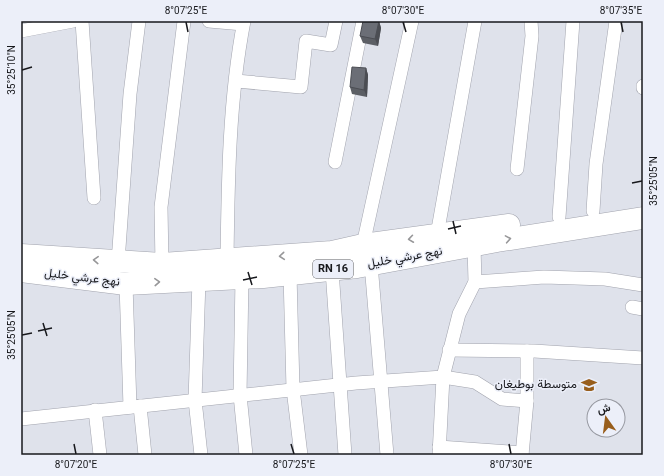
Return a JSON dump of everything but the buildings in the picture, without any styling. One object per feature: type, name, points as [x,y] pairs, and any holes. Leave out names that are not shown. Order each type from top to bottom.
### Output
[{"type":"highway","name":"نهج عرشي خليل","points":[[21,271],[126,284],[242,278],[332,270],[367,255],[437,235],[643,204]]},
{"type":"highway","name":"نهج عرشي خليل","points":[[21,255],[162,264],[332,252],[367,255],[474,246],[643,218]]},
{"type":"street","points":[[21,31],[73,21]]},
{"type":"street","points":[[82,21],[94,198]]},
{"type":"street","points":[[118,262],[130,94],[139,21]]},
{"type":"street","points":[[162,264],[161,207],[184,21]]},
{"type":"street","points":[[209,21],[243,23],[236,81],[228,187],[227,260]]},
{"type":"street","points":[[236,81],[301,87],[306,40],[331,45],[336,21]]},
{"type":"street","points":[[335,162],[363,21]]},
{"type":"street","points":[[387,455],[381,381],[367,255],[412,21]]},
{"type":"street","points":[[437,235],[475,21]]},
{"type":"street","points":[[517,169],[532,36],[530,21]]},
{"type":"street","points":[[560,216],[573,21]]},
{"type":"street","points":[[593,211],[596,164],[616,21]]},
{"type":"street","points":[[474,246],[475,282],[459,314],[443,377],[439,451],[522,454],[527,401],[527,351]]},
{"type":"street","points":[[332,270],[345,455]]},
{"type":"street","points":[[290,274],[293,389],[301,455]]},
{"type":"street","points":[[475,282],[544,277],[605,278],[643,285]]},
{"type":"street","points":[[242,278],[240,395],[246,455]]},
{"type":"street","points":[[199,280],[195,400],[201,455]]},
{"type":"street","points":[[126,284],[135,406],[145,455]]},
{"type":"street","points":[[449,350],[527,351],[643,358]]},
{"type":"street","points":[[21,419],[339,384],[443,377],[475,382],[502,399],[527,401]]},
{"type":"street","points":[[95,410],[100,455]]},
{"type":"place","name":"متوسطة بوطيغان","points":[[589,385]]}]
